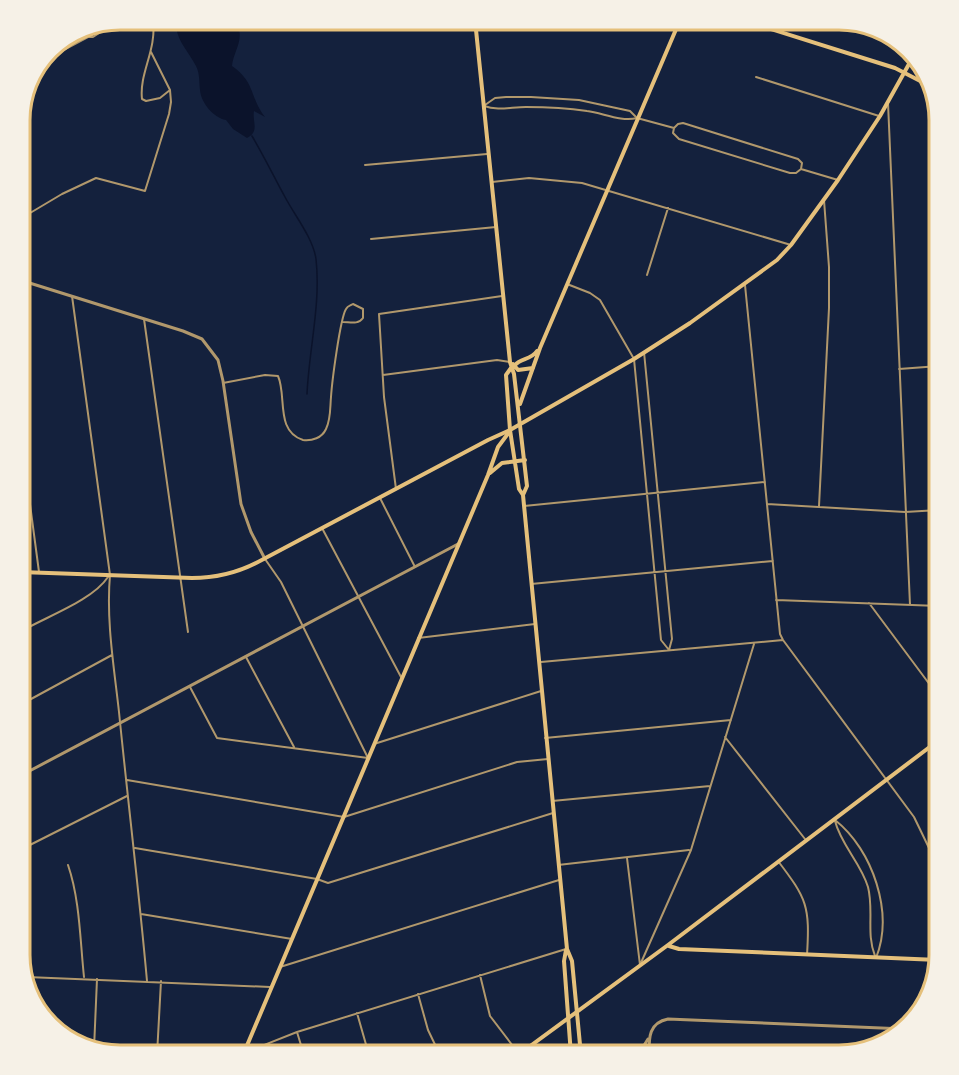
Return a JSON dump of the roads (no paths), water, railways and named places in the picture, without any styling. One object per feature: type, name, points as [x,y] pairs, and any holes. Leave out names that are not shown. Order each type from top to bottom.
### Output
[{"type":"main road","points":[[476,30],[510,362],[513,367],[525,460],[527,486],[523,495],[545,738],[559,880],[567,949],[572,961],[580,1045]]},
{"type":"main road","points":[[519,408],[540,348],[676,30]]},
{"type":"main road","points":[[774,30],[896,68],[921,82]]},
{"type":"main road","points":[[30,573],[181,578],[203,578],[228,574],[265,559],[510,430],[644,352],[772,264],[791,245],[838,180],[888,103],[909,64]]},
{"type":"main road","points":[[523,495],[519,492],[514,461],[506,375],[518,361],[531,358],[540,348]]},
{"type":"main road","points":[[513,367],[533,368]]},
{"type":"main road","points":[[249,1045],[498,447],[510,430]]},
{"type":"main road","points":[[488,475],[502,463],[525,460]]},
{"type":"main road","points":[[533,1045],[929,749]]},
{"type":"main road","points":[[668,945],[679,949],[928,960]]},
{"type":"main road","points":[[567,949],[564,961],[570,1045]]},
{"type":"street","points":[[153,30],[154,43],[142,89],[142,99],[146,102],[154,100],[170,90]]},
{"type":"street","points":[[64,50],[100,33]]},
{"type":"street","points":[[30,213],[96,178],[145,190],[171,102],[170,90],[151,52]]},
{"type":"street","points":[[756,76],[880,116]]},
{"type":"street","points":[[484,106],[496,98],[531,97],[589,101],[630,111],[637,118],[674,128]]},
{"type":"street","points":[[563,108],[564,99]]},
{"type":"street","points":[[888,103],[910,605]]},
{"type":"street","points":[[484,106],[495,110],[523,107],[563,108],[596,112],[629,121],[637,118]]},
{"type":"street","points":[[683,123],[793,158],[801,162],[801,169],[796,173],[790,173],[679,139],[673,133],[674,128],[683,123]]},
{"type":"street","points":[[365,165],[489,153]]},
{"type":"street","points":[[801,169],[838,180]]},
{"type":"street","points":[[492,182],[548,179],[582,183],[791,245]]},
{"type":"street","points":[[819,506],[829,308],[829,267],[824,200]]},
{"type":"street","points":[[647,275],[668,208]]},
{"type":"street","points":[[371,239],[496,227]]},
{"type":"street","points":[[30,283],[183,331],[202,339],[216,356],[223,383],[241,504],[251,532],[265,559],[281,582],[368,758]]},
{"type":"street","points":[[567,284],[590,293],[600,300],[634,358],[661,640],[669,650]]},
{"type":"street","points":[[745,284],[776,600],[783,640],[888,780],[922,831],[929,851]]},
{"type":"street","points":[[72,296],[110,575],[113,655],[135,848],[147,981]]},
{"type":"street","points":[[396,489],[382,375],[379,314],[503,296]]},
{"type":"street","points":[[223,383],[265,375],[278,376],[284,418],[290,432],[303,440],[318,437],[325,431],[328,422],[333,380],[343,321],[345,312],[349,306],[356,304],[362,308],[361,321],[356,323],[343,321]]},
{"type":"street","points":[[144,319],[188,632]]},
{"type":"street","points":[[644,352],[667,571],[672,639],[669,650]]},
{"type":"street","points":[[382,375],[497,360],[510,362]]},
{"type":"street","points":[[899,369],[929,367]]},
{"type":"street","points":[[524,506],[765,482]]},
{"type":"street","points":[[380,498],[415,567]]},
{"type":"street","points":[[767,504],[905,512],[929,511]]},
{"type":"street","points":[[30,505],[39,573]]},
{"type":"street","points":[[322,528],[402,679]]},
{"type":"street","points":[[30,771],[459,544]]},
{"type":"street","points":[[531,584],[773,561]]},
{"type":"street","points":[[30,627],[101,588],[110,575]]},
{"type":"street","points":[[776,600],[929,606]]},
{"type":"street","points":[[869,603],[929,684]]},
{"type":"street","points":[[418,638],[535,624]]},
{"type":"street","points":[[538,662],[783,640]]},
{"type":"street","points":[[640,965],[691,850],[754,644]]},
{"type":"street","points":[[30,700],[113,655]]},
{"type":"street","points":[[246,657],[295,748]]},
{"type":"street","points":[[190,687],[217,738],[368,758]]},
{"type":"street","points":[[374,744],[541,691]]},
{"type":"street","points":[[545,738],[731,720]]},
{"type":"street","points":[[725,737],[806,841]]},
{"type":"street","points":[[126,780],[344,817],[517,762],[548,759]]},
{"type":"street","points":[[552,801],[711,786]]},
{"type":"street","points":[[30,845],[128,796]]},
{"type":"street","points":[[135,848],[318,879],[328,883],[553,813]]},
{"type":"street","points":[[835,819],[861,850],[878,888],[882,922],[881,945],[876,958]]},
{"type":"street","points":[[835,819],[839,834],[860,867],[867,886],[871,906],[871,945],[876,958]]},
{"type":"street","points":[[558,865],[691,850]]},
{"type":"street","points":[[627,858],[640,965]]},
{"type":"street","points":[[778,861],[796,884],[806,905],[807,955]]},
{"type":"street","points":[[68,865],[76,899],[84,979]]},
{"type":"street","points":[[280,967],[559,880]]},
{"type":"street","points":[[141,914],[292,939]]},
{"type":"street","points":[[268,1045],[297,1032],[567,949]]},
{"type":"street","points":[[480,975],[490,1016],[512,1045]]},
{"type":"street","points":[[33,977],[272,987]]},
{"type":"street","points":[[94,1041],[97,979]]},
{"type":"street","points":[[158,1045],[161,981]]},
{"type":"street","points":[[418,994],[428,1030],[435,1045]]},
{"type":"street","points":[[357,1013],[366,1045]]},
{"type":"street","points":[[644,1045],[656,1024],[668,1019],[890,1028]]},
{"type":"street","points":[[297,1032],[301,1045]]},
{"type":"street","points":[[649,1037],[649,1045]]},
{"type":"water","points":[[177,30],[239,30],[240,37],[232,66],[249,84],[265,117],[254,111],[254,129],[251,136],[247,138],[233,129],[226,120],[213,113],[206,105],[201,95],[197,69]]},
{"type":"waterway","points":[[252,136],[308,235],[316,259],[316,310],[307,394]]}]
